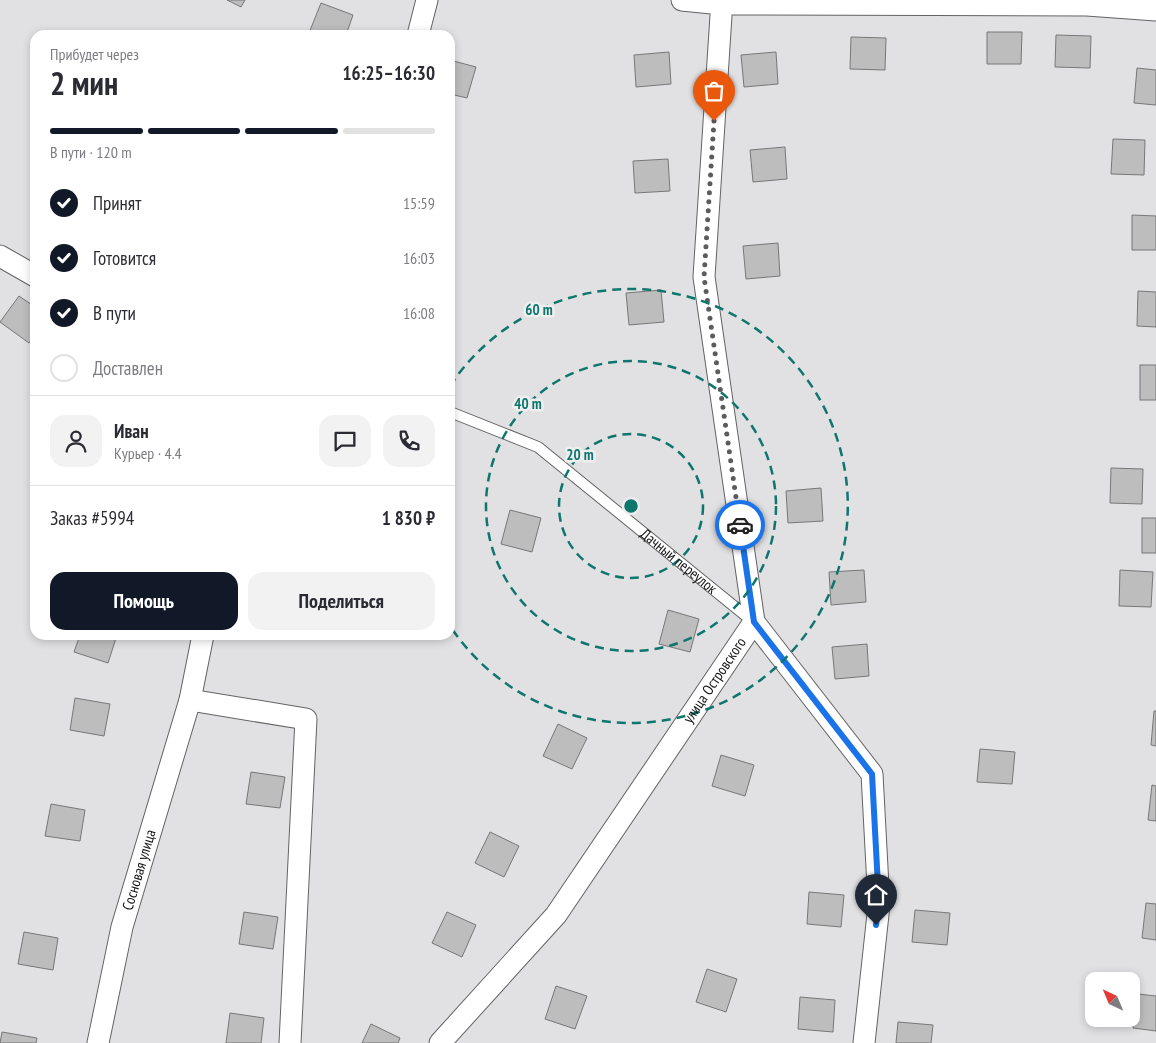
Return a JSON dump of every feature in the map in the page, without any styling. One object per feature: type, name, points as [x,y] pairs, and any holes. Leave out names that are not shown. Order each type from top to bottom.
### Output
[{"type":"street","points":[[419,30],[427,0]]},
{"type":"street","points":[[682,0],[722,2],[1087,4],[1156,10]]},
{"type":"street","name":"улица Островского","points":[[440,1043],[556,915],[754,622],[704,277],[722,2]]},
{"type":"street","points":[[0,256],[30,273]]},
{"type":"street","points":[[754,622],[872,774],[879,905],[864,1043]]},
{"type":"street","name":"Сосновая улица","points":[[98,1043],[122,927],[190,700],[202,640]]},
{"type":"street","points":[[190,700],[306,719],[290,1043]]},
{"type":"lane","name":"Дачный переулок","points":[[455,414],[538,447],[754,622]]},
{"type":"building","points":[[227,0],[245,0],[241,7]]},
{"type":"building","points":[[321,3],[353,15],[348,30],[310,30]]},
{"type":"building","points":[[987,32],[1022,32],[1021,64],[987,64]]},
{"type":"building","points":[[1056,35],[1091,36],[1090,68],[1055,67]]},
{"type":"building","points":[[851,37],[886,38],[885,70],[850,69]]},
{"type":"building","points":[[669,52],[671,84],[636,87],[634,55]]},
{"type":"building","points":[[776,52],[778,84],[744,87],[741,55]]},
{"type":"building","points":[[455,61],[476,67],[467,98],[455,95]]},
{"type":"building","points":[[1137,68],[1156,70],[1156,105],[1134,103]]},
{"type":"building","points":[[1113,139],[1145,140],[1144,175],[1111,174]]},
{"type":"building","points":[[785,147],[787,179],[753,182],[750,150]]},
{"type":"building","points":[[668,159],[670,191],[635,193],[633,161]]},
{"type":"building","points":[[1132,215],[1156,216],[1156,250],[1132,250]]},
{"type":"building","points":[[778,243],[780,276],[746,279],[743,246]]},
{"type":"building","points":[[661,290],[664,322],[629,325],[626,293]]},
{"type":"building","points":[[1138,291],[1156,292],[1156,327],[1137,326]]},
{"type":"building","points":[[19,296],[30,304],[29,343],[0,322]]},
{"type":"building","points":[[1140,365],[1156,365],[1156,400],[1140,400]]},
{"type":"building","points":[[1111,468],[1143,469],[1142,504],[1110,503]]},
{"type":"building","points":[[821,488],[823,521],[788,523],[786,491]]},
{"type":"building","points":[[510,510],[541,518],[532,552],[501,544]]},
{"type":"building","points":[[1142,518],[1156,518],[1156,553],[1142,553]]},
{"type":"building","points":[[864,570],[866,602],[831,605],[829,572]]},
{"type":"building","points":[[1120,570],[1153,572],[1151,607],[1119,606]]},
{"type":"building","points":[[668,610],[699,619],[690,652],[659,644]]},
{"type":"building","points":[[78,640],[115,640],[108,663],[74,652]]},
{"type":"building","points":[[867,644],[869,676],[835,679],[832,647]]},
{"type":"building","points":[[75,698],[110,704],[104,736],[70,730]]},
{"type":"building","points":[[1154,711],[1156,711],[1156,746],[1151,745]]},
{"type":"building","points":[[558,724],[587,738],[572,769],[543,756]]},
{"type":"building","points":[[980,749],[1015,752],[1012,784],[977,782]]},
{"type":"building","points":[[721,755],[754,765],[745,796],[712,786]]},
{"type":"building","points":[[251,772],[285,777],[280,808],[246,804]]},
{"type":"building","points":[[1152,785],[1156,786],[1156,821],[1148,820]]},
{"type":"building","points":[[51,804],[85,810],[80,841],[45,836]]},
{"type":"building","points":[[490,832],[519,846],[504,877],[475,863]]},
{"type":"building","points":[[809,892],[844,895],[841,927],[807,924]]},
{"type":"building","points":[[1146,903],[1156,904],[1156,940],[1142,938]]},
{"type":"building","points":[[915,910],[950,913],[947,945],[912,942]]},
{"type":"building","points":[[244,912],[278,917],[273,949],[239,944]]},
{"type":"building","points":[[447,912],[476,925],[462,957],[432,943]]},
{"type":"building","points":[[24,932],[58,938],[53,970],[18,964]]},
{"type":"building","points":[[707,969],[737,979],[726,1012],[696,1002]]},
{"type":"building","points":[[556,986],[587,996],[575,1029],[545,1019]]},
{"type":"building","points":[[1140,994],[1156,996],[1156,1031],[1133,1028],[1140,1028]]},
{"type":"building","points":[[800,997],[835,1000],[833,1032],[798,1029]]},
{"type":"building","points":[[230,1013],[264,1018],[261,1043],[226,1043]]},
{"type":"building","points":[[898,1022],[933,1025],[931,1043],[896,1043]]},
{"type":"building","points":[[371,1024],[400,1038],[398,1043],[362,1043]]},
{"type":"building","points":[[2,1032],[37,1038],[36,1043],[0,1043]]},
{"type":"way so far","points":[[714,121],[704,277],[740,525]]},
{"type":"route","points":[[740,525],[754,622],[872,774],[879,905],[876,925]]}]
